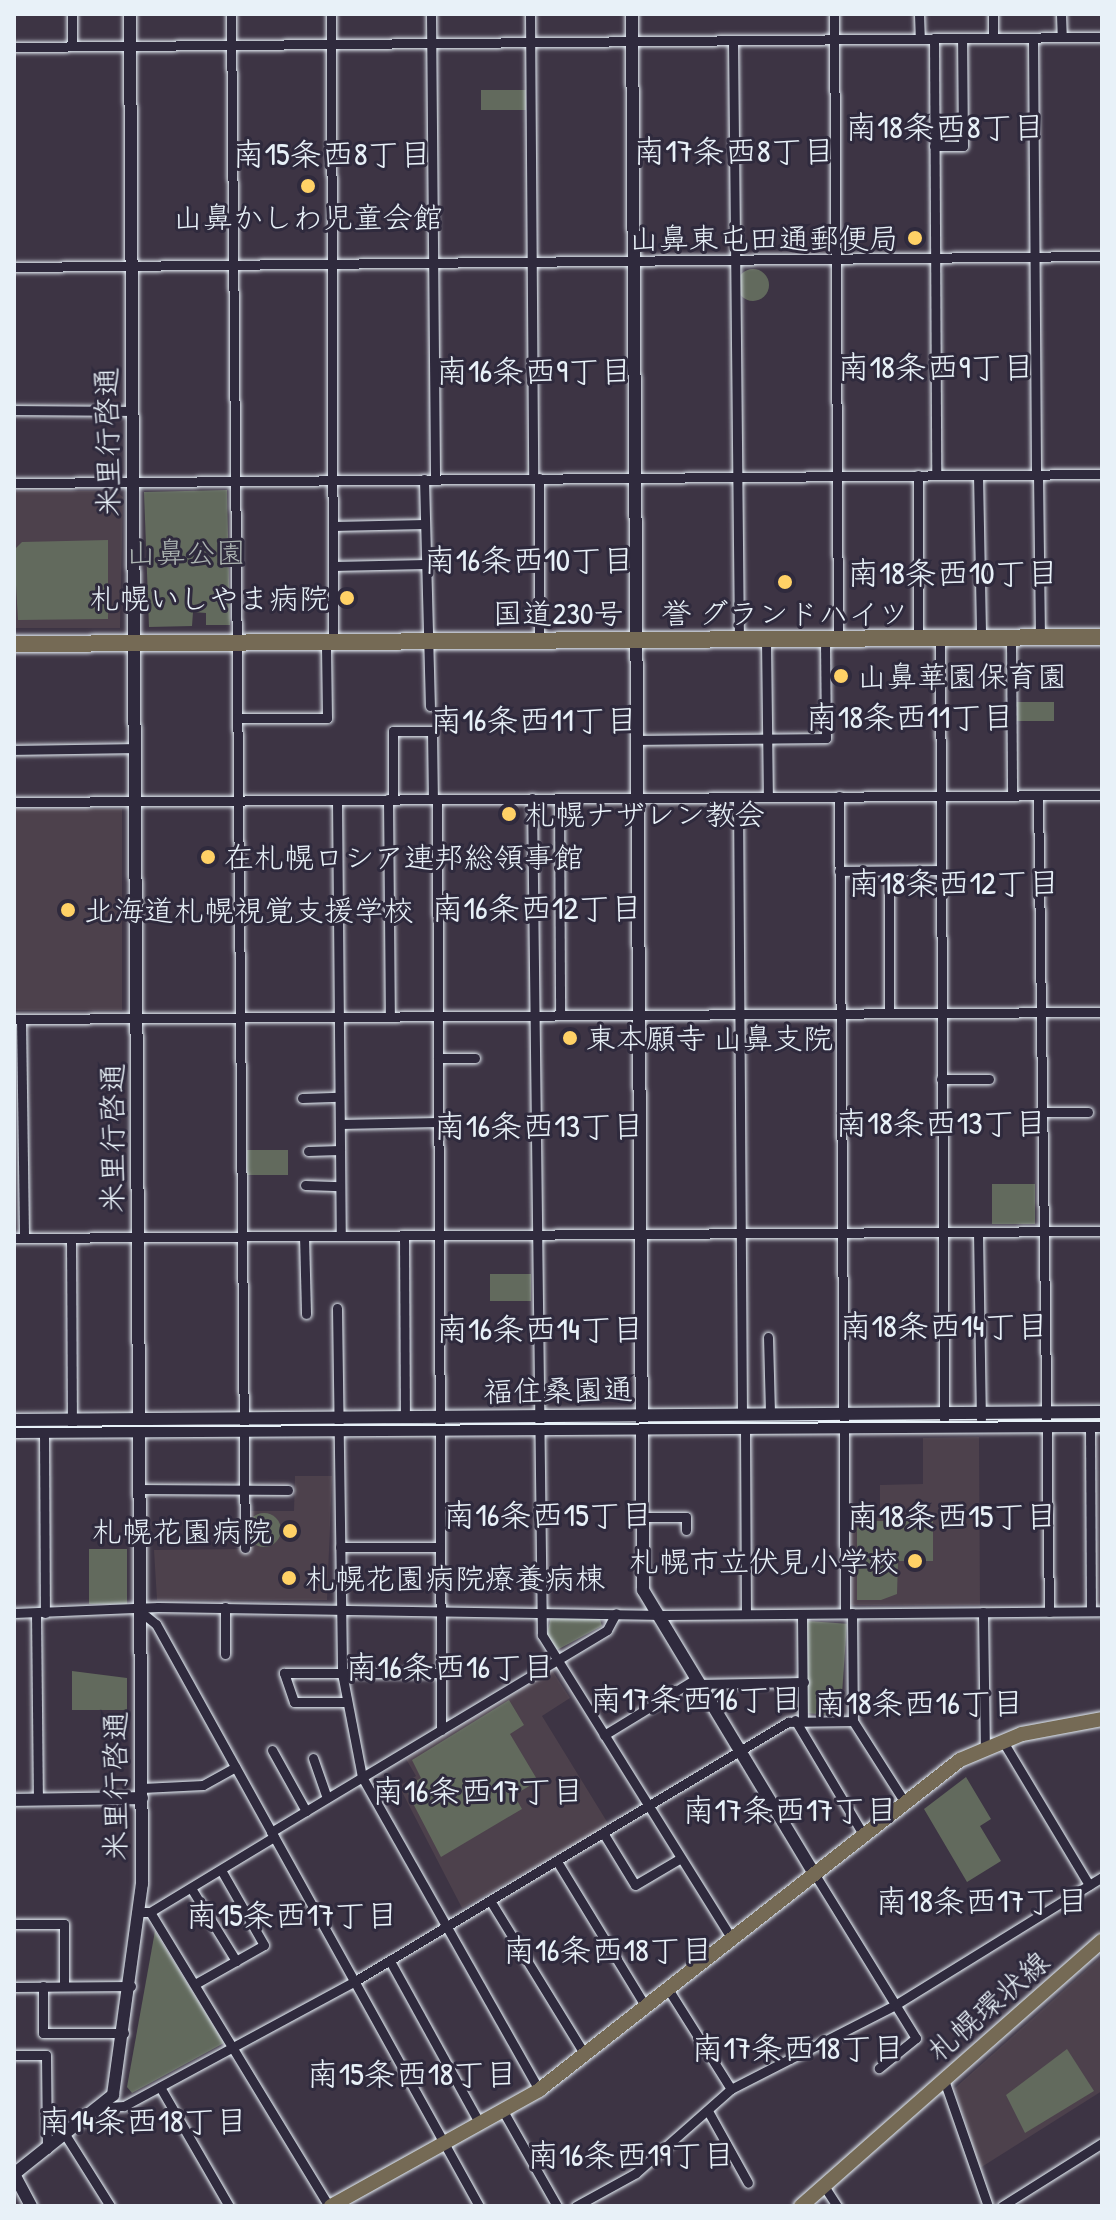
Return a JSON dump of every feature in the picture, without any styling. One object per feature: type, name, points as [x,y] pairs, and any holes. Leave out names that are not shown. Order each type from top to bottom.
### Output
[{"type":"highway","name":"国道230号","points":[[14,644],[1102,637]]},
{"type":"main road","points":[[330,2206],[539,2090],[904,1801],[985,1747],[1002,1740],[1102,1719]]},
{"type":"main road","name":"札幌環状線","points":[[801,2206],[1102,1941]]},
{"type":"street","points":[[72,14],[72,46]]},
{"type":"street","name":"米里行啓通","points":[[108,2107],[145,1912],[130,14]]},
{"type":"street","points":[[231,14],[245,1548]]},
{"type":"street","points":[[237,718],[327,718],[333,566],[331,14]]},
{"type":"street","points":[[430,706],[425,524],[429,479],[433,262],[431,14]]},
{"type":"street","points":[[530,14],[539,641]]},
{"type":"street","points":[[632,14],[643,1590],[695,1682],[916,2038],[879,2068]]},
{"type":"street","points":[[636,740],[826,738],[837,476],[834,14]]},
{"type":"street","points":[[919,14],[920,39]]},
{"type":"street","points":[[993,14],[993,38]]},
{"type":"street","points":[[1061,14],[1062,37]]},
{"type":"street","points":[[14,47],[1102,37]]},
{"type":"street","points":[[934,38],[936,475]]},
{"type":"street","points":[[934,146],[963,146],[962,38]]},
{"type":"street","points":[[1033,38],[1040,638]]},
{"type":"street","points":[[733,40],[739,640]]},
{"type":"street","points":[[14,267],[1102,256]]},
{"type":"street","points":[[14,410],[132,411]]},
{"type":"street","points":[[14,483],[1102,474]]},
{"type":"street","points":[[918,475],[918,638]]},
{"type":"street","points":[[978,475],[981,638]]},
{"type":"street","points":[[333,526],[425,524]]},
{"type":"street","points":[[333,566],[426,564]]},
{"type":"street","points":[[940,638],[944,1420]]},
{"type":"street","points":[[1011,638],[1012,795]]},
{"type":"street","points":[[766,640],[768,797]]},
{"type":"street","points":[[390,1017],[393,731],[432,731],[438,1058],[441,1730]]},
{"type":"street","points":[[14,750],[135,748]]},
{"type":"street","points":[[1038,795],[1043,1413],[1049,1426],[1049,1612]]},
{"type":"street","points":[[14,802],[1102,795]]},
{"type":"street","points":[[839,796],[843,1420],[853,1721],[904,1801]]},
{"type":"street","points":[[738,797],[742,1414]]},
{"type":"street","points":[[532,798],[537,1015],[542,1635],[731,1938]]},
{"type":"street","points":[[559,798],[560,1015]]},
{"type":"street","points":[[337,800],[341,1236]]},
{"type":"street","points":[[839,871],[940,870]]},
{"type":"street","points":[[889,871],[889,1013]]},
{"type":"street","points":[[1102,1012],[18,1019],[19,1238],[1102,1231]]},
{"type":"street","points":[[438,1058],[475,1058]]},
{"type":"street","points":[[941,1079],[989,1079]]},
{"type":"street","points":[[302,1098],[339,1097]]},
{"type":"street","points":[[1041,1112],[1088,1112]]},
{"type":"street","points":[[340,1124],[438,1122]]},
{"type":"street","points":[[308,1151],[340,1150]]},
{"type":"street","points":[[305,1185],[340,1186]]},
{"type":"street","points":[[978,1232],[981,1420]]},
{"type":"street","points":[[304,1236],[306,1314]]},
{"type":"street","points":[[404,1236],[405,1417]]},
{"type":"street","points":[[71,1238],[72,1426]]},
{"type":"street","points":[[337,1308],[342,1673],[362,1777],[539,2090]]},
{"type":"street","points":[[768,1337],[770,1414]]},
{"type":"street","name":"福住桑園通","points":[[981,1420],[1043,1413],[1102,1412]]},
{"type":"street","name":"福住桑園通","points":[[14,1420],[140,1432],[245,1425],[541,1423],[642,1415],[770,1414],[843,1420]]},
{"type":"street","name":"福住桑園通","points":[[339,1424],[405,1417],[440,1424]]},
{"type":"street","name":"福住桑園通","points":[[14,1432],[44,1432],[139,1418],[245,1425]]},
{"type":"street","name":"福住桑園通","points":[[541,1423],[642,1430],[745,1428],[843,1420],[981,1420],[1049,1426],[1096,1426]]},
{"type":"street","points":[[1091,1611],[1096,1426]]},
{"type":"street","points":[[745,1428],[746,1614]]},
{"type":"street","points":[[38,1799],[44,1432]]},
{"type":"street","points":[[141,1489],[288,1490]]},
{"type":"street","points":[[642,1517],[686,1517],[686,1530]]},
{"type":"street","points":[[340,1547],[440,1547]]},
{"type":"street","points":[[14,1613],[141,1612],[225,1607],[542,1608],[655,1615],[1102,1611]]},
{"type":"street","points":[[225,1607],[225,1654]]},
{"type":"street","points":[[141,1612],[156,1624],[479,2206]]},
{"type":"street","points":[[983,1612],[985,1747]]},
{"type":"street","points":[[330,2206],[195,1984],[145,1912],[221,1870],[306,1811],[607,1630],[616,1613]]},
{"type":"street","points":[[802,1614],[804,1682],[799,1720],[863,1834]]},
{"type":"street","points":[[347,1702],[294,1702],[284,1673],[440,1673]]},
{"type":"street","points":[[604,1735],[695,1682],[804,1682]]},
{"type":"street","points":[[31,2206],[14,2174],[108,2107],[160,2087],[355,1981],[651,1810],[740,1752],[799,1720],[853,1721]]},
{"type":"street","points":[[1002,1740],[1089,1885]]},
{"type":"street","points":[[272,1750],[306,1811]]},
{"type":"street","points":[[313,1758],[327,1798]]},
{"type":"street","points":[[14,1800],[142,1793],[203,1785],[235,1767]]},
{"type":"street","points":[[605,1836],[635,1885],[681,1858]]},
{"type":"street","points":[[558,1863],[646,2007]]},
{"type":"street","points":[[195,1984],[264,1945],[221,1870]]},
{"type":"street","points":[[576,2206],[636,2173],[731,2089],[895,2005],[1102,1877]]},
{"type":"street","points":[[191,1888],[236,1961]]},
{"type":"street","points":[[491,1902],[585,2055]]},
{"type":"street","points":[[14,1924],[64,1924],[64,1986]]},
{"type":"street","points":[[390,1961],[480,2124]]},
{"type":"street","points":[[43,1986],[43,2033],[124,2033]]},
{"type":"street","points":[[14,1987],[131,1986]]},
{"type":"street","points":[[668,1989],[731,2089]]},
{"type":"street","points":[[14,2055],[46,2055],[47,2149]]},
{"type":"street","points":[[944,2080],[988,2206]]},
{"type":"street","points":[[160,2087],[229,2206]]},
{"type":"street","points":[[503,2111],[557,2206]]},
{"type":"street","points":[[708,2111],[748,2183]]},
{"type":"street","points":[[66,2136],[110,2206]]},
{"type":"street","points":[[1002,2206],[1102,2143]]},
{"type":"street","points":[[824,2186],[837,2206]]},
{"type":"shaded area","points":[[14,491],[115,491],[123,497],[120,628],[14,628]]},
{"type":"shaded area","name":"北海道札幌視覚支援学校","points":[[14,809],[122,809],[122,1010],[14,1010]]},
{"type":"shaded area","name":"札幌市立伏見小学校","points":[[979,1437],[980,1605],[851,1605],[850,1516],[880,1517],[880,1485],[923,1484],[923,1438]]},
{"type":"shaded area","name":"札幌花園病院","points":[[295,1476],[332,1476],[327,1600],[157,1600],[154,1550],[247,1549],[249,1511],[294,1511]]},
{"type":"shaded area","points":[[552,1670],[570,1698],[542,1716],[609,1825],[462,1908],[399,1786],[416,1776],[406,1759]]},
{"type":"shaded area","points":[[1102,1956],[1102,2091],[980,2168],[955,2088]]},
{"type":"green space","points":[[481,90],[526,90],[526,110],[481,110]]},
{"type":"green space","points":[[753,269],[764,274],[769,285],[764,296],[753,301],[742,296],[737,285],[742,274]]},
{"type":"green space","name":"山鼻公園","points":[[227,490],[230,625],[206,625],[206,613],[193,612],[192,626],[149,627],[144,492]]},
{"type":"green space","points":[[108,540],[108,619],[18,620],[14,550],[22,542]]},
{"type":"green space","points":[[1016,702],[1054,702],[1054,721],[1016,721]]},
{"type":"green space","points":[[247,1150],[288,1150],[288,1175],[247,1175]]},
{"type":"green space","points":[[992,1184],[1035,1184],[1035,1224],[992,1224]]},
{"type":"green space","points":[[490,1274],[531,1274],[531,1301],[490,1301]]},
{"type":"green space","points":[[264,1513],[276,1518],[281,1530],[276,1542],[264,1547],[252,1542],[247,1530],[252,1518]]},
{"type":"green space","points":[[864,1521],[933,1521],[933,1561],[898,1561],[897,1594],[881,1600],[857,1600],[857,1528]]},
{"type":"green space","points":[[89,1549],[127,1549],[127,1604],[89,1604]]},
{"type":"green space","points":[[551,1616],[600,1619],[602,1626],[557,1650],[547,1635]]},
{"type":"green space","points":[[807,1621],[847,1624],[840,1716],[801,1713]]},
{"type":"green space","points":[[72,1671],[127,1678],[127,1710],[72,1710]]},
{"type":"green space","points":[[509,1700],[524,1725],[510,1734],[538,1781],[514,1795],[522,1809],[441,1857],[405,1788],[421,1778],[412,1760]]},
{"type":"green space","points":[[966,1777],[991,1819],[980,1826],[1001,1861],[967,1882],[924,1809]]},
{"type":"green space","points":[[155,1931],[224,2043],[132,2093],[127,2087]]},
{"type":"green space","points":[[1067,2049],[1094,2091],[1025,2133],[1006,2095]]},
{"type":"tram line","points":[[14,1427],[1102,1421]]},
{"type":"place","name":"山鼻かしわ児童会館","points":[[308,186]]},
{"type":"place","name":"山鼻東屯田通郵便局","points":[[915,238]]},
{"type":"place","name":"誉 グランドハイツ","points":[[785,582]]},
{"type":"place","name":"札幌いしやま病院","points":[[347,598]]},
{"type":"place","name":"山鼻華園保育園","points":[[841,676]]},
{"type":"place","name":"札幌ナザレン教会","points":[[509,814]]},
{"type":"place","name":"在札幌ロシア連邦総領事館","points":[[208,857]]},
{"type":"place","name":"北海道札幌視覚支援学校","points":[[68,910]]},
{"type":"place","name":"東本願寺 山鼻支院","points":[[570,1038]]},
{"type":"place","name":"札幌花園病院","points":[[290,1531]]},
{"type":"place","name":"札幌市立伏見小学校","points":[[915,1561]]},
{"type":"place","name":"札幌花園病院療養病棟","points":[[289,1578]]},
{"type":"district","name":"南18条西8丁目","points":[[945,127]]},
{"type":"district","name":"南17条西8丁目","points":[[734,151]]},
{"type":"district","name":"南15条西8丁目","points":[[332,154]]},
{"type":"district","name":"南18条西9丁目","points":[[936,367]]},
{"type":"district","name":"南16条西9丁目","points":[[534,371]]},
{"type":"district","name":"南16条西10丁目","points":[[529,560]]},
{"type":"district","name":"南18条西10丁目","points":[[953,573]]},
{"type":"district","name":"南18条西11丁目","points":[[910,717]]},
{"type":"district","name":"南16条西11丁目","points":[[534,720]]},
{"type":"district","name":"南18条西12丁目","points":[[954,883]]},
{"type":"district","name":"南16条西12丁目","points":[[537,908]]},
{"type":"district","name":"南18条西13丁目","points":[[941,1123]]},
{"type":"district","name":"南16条西13丁目","points":[[539,1126]]},
{"type":"district","name":"南18条西14丁目","points":[[944,1326]]},
{"type":"district","name":"南16条西14丁目","points":[[540,1329]]},
{"type":"district","name":"南16条西15丁目","points":[[548,1515]]},
{"type":"district","name":"南18条西15丁目","points":[[952,1516]]},
{"type":"district","name":"南16条西16丁目","points":[[450,1667]]},
{"type":"district","name":"南17条西16丁目","points":[[696,1699]]},
{"type":"district","name":"南18条西16丁目","points":[[919,1703]]},
{"type":"district","name":"南16条西17丁目","points":[[478,1791]]},
{"type":"district","name":"南17条西17丁目","points":[[790,1810]]},
{"type":"district","name":"南18条西17丁目","points":[[982,1901]]},
{"type":"district","name":"南15条西17丁目","points":[[292,1915]]},
{"type":"district","name":"南16条西18丁目","points":[[608,1950]]},
{"type":"district","name":"南17条西18丁目","points":[[798,2048]]},
{"type":"district","name":"南15条西18丁目","points":[[412,2074]]},
{"type":"district","name":"南14条西18丁目","points":[[143,2121]]},
{"type":"district","name":"南16条西19丁目","points":[[631,2155]]}]
